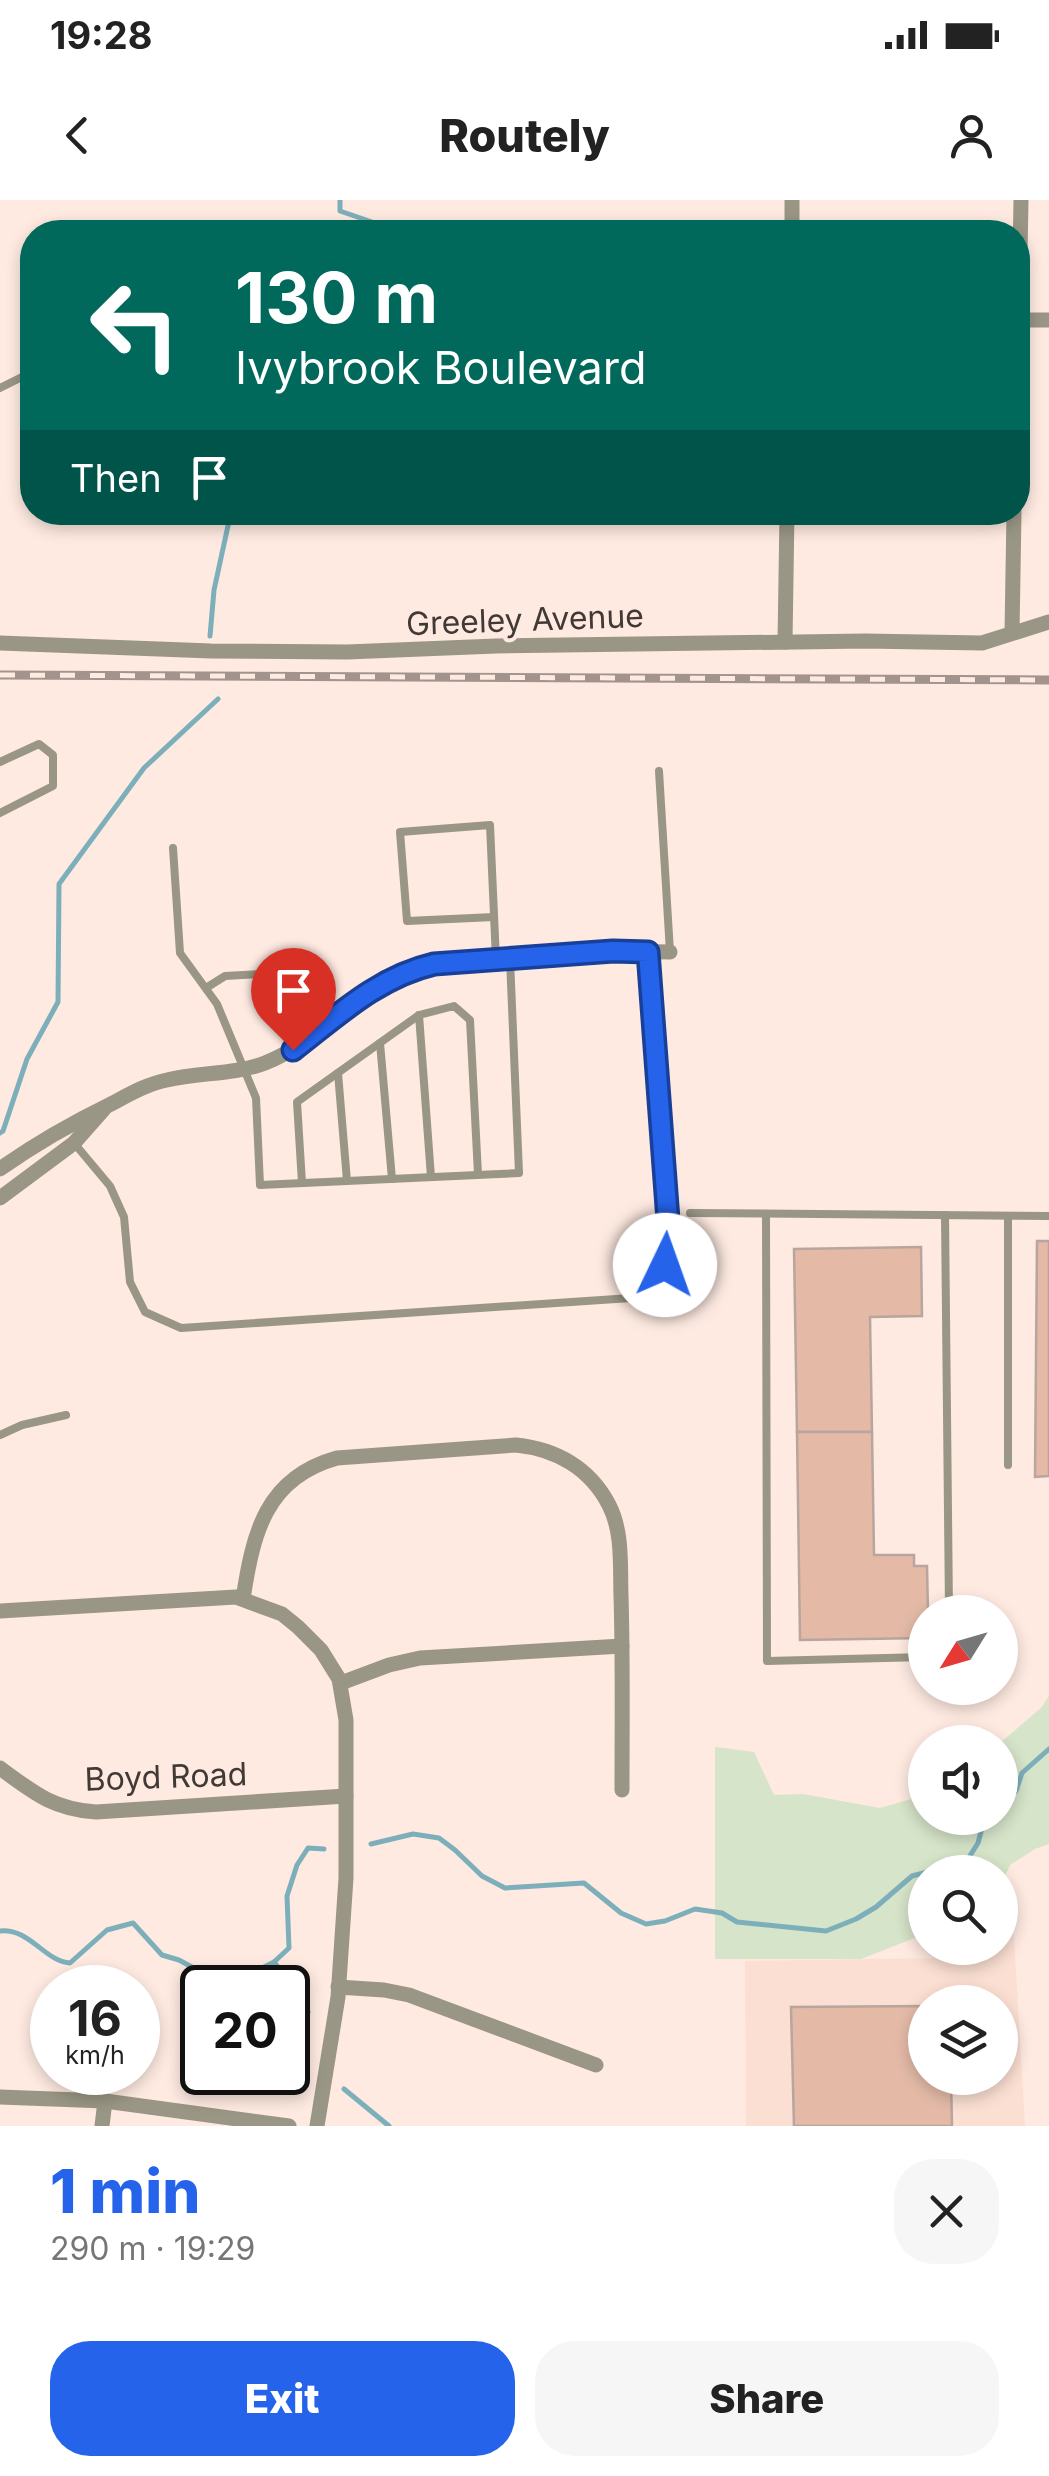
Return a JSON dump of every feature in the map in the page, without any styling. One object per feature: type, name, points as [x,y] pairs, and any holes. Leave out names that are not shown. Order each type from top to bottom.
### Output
[{"type":"street","points":[[784,642],[787,525]]},
{"type":"street","points":[[1012,634],[1014,525]]},
{"type":"street","name":"Greeley Avenue","points":[[0,643],[347,652],[496,646],[982,643],[1049,622]]},
{"type":"street","points":[[0,1169],[37,1142],[142,1088],[164,1080],[244,1069],[293,1050],[374,988],[434,964],[613,951],[670,952]]},
{"type":"street","points":[[0,1198],[74,1143],[107,1106]]},
{"type":"street","points":[[243,1599],[248,1564],[270,1504],[284,1487],[322,1462],[516,1444],[568,1460],[587,1474],[610,1506],[620,1541],[622,1790]]},
{"type":"street","points":[[0,1611],[243,1599],[282,1614],[321,1650],[340,1683],[346,1720],[346,1878],[338,1987],[316,2126]]},
{"type":"street","points":[[340,1683],[420,1658],[622,1646]]},
{"type":"street","name":"Boyd Road","points":[[0,1768],[42,1799],[60,1807],[96,1812],[346,1796]]},
{"type":"street","points":[[338,1987],[409,1995],[596,2064]]},
{"type":"street","points":[[0,2098],[105,2101],[289,2126]]},
{"type":"street","points":[[102,2126],[105,2101]]},
{"type":"lane","points":[[0,762],[39,744],[54,756],[53,786],[0,813]]},
{"type":"lane","points":[[660,770],[670,952]]},
{"type":"lane","points":[[172,848],[180,953],[218,1004],[256,1098],[260,1185],[519,1172],[502,960],[494,916],[490,825],[400,832],[408,921],[494,916]]},
{"type":"lane","points":[[74,1143],[110,1186],[124,1217],[130,1282],[145,1312],[181,1328],[632,1298],[665,1265],[668,1220],[648,952]]},
{"type":"lane","points":[[206,988],[224,976],[310,971]]},
{"type":"lane","points":[[302,1183],[297,1102],[419,1014],[454,1006],[470,1020],[478,1174]]},
{"type":"lane","points":[[419,1014],[431,1177]]},
{"type":"lane","points":[[380,1043],[392,1179]]},
{"type":"lane","points":[[338,1072],[347,1181]]},
{"type":"lane","points":[[690,1213],[1049,1216]]},
{"type":"lane","points":[[766,1214],[767,1660],[908,1658]]},
{"type":"lane","points":[[945,1216],[949,1595]]},
{"type":"lane","points":[[1008,1216],[1008,1465]]},
{"type":"lane","points":[[0,1435],[22,1425],[66,1415]]},
{"type":"shaded area","points":[[908,1958],[908,1965],[1016,1965],[1017,1985],[908,1985],[908,2095],[1018,2095],[1018,2005],[1025,2126],[746,2126],[745,1961]]},
{"type":"green space","points":[[1049,1696],[1049,1844],[1018,1860],[1018,1855],[908,1855],[908,1941],[861,1959],[715,1959],[715,1747],[754,1752],[774,1795],[803,1794],[880,1808],[908,1800],[908,1835],[1018,1835],[1018,1728]]},
{"type":"building","points":[[1037,1241],[1049,1241],[1049,1476],[1035,1477]]},
{"type":"building","points":[[921,1247],[922,1316],[870,1317],[872,1432],[797,1432],[794,1249]]},
{"type":"building","points":[[797,1432],[872,1432],[874,1555],[914,1555],[914,1566],[927,1566],[928,1595],[908,1595],[908,1638],[800,1640]]},
{"type":"building","points":[[908,2006],[908,2095],[951,2095],[952,2126],[794,2126],[791,2007]]},
{"type":"waterway","points":[[340,200],[340,211],[366,220]]},
{"type":"waterway","points":[[210,636],[214,590],[228,525]]},
{"type":"waterway","points":[[0,1133],[27,1059],[58,1002],[59,884],[144,768],[218,699]]},
{"type":"waterway","points":[[1018,1785],[1022,1773],[1049,1749]]},
{"type":"waterway","points":[[371,1844],[413,1834],[439,1838],[482,1876],[505,1888],[584,1883],[621,1913],[646,1924],[695,1909],[722,1913],[737,1922],[826,1931],[876,1907],[912,1876],[966,1862],[980,1835]]},
{"type":"waterway","points":[[0,1931],[20,1934],[52,1957],[70,1963],[107,1930],[133,1923],[162,1955],[212,1978],[244,1977],[274,1962],[289,1948],[287,1896],[297,1865],[308,1848],[324,1849]]},
{"type":"waterway","points":[[344,2089],[389,2126]]},
{"type":"railway","points":[[0,675],[1049,680]]},
{"type":"route","points":[[293,1050],[374,988],[420,967],[613,951],[648,952],[668,1220],[665,1265]]}]
